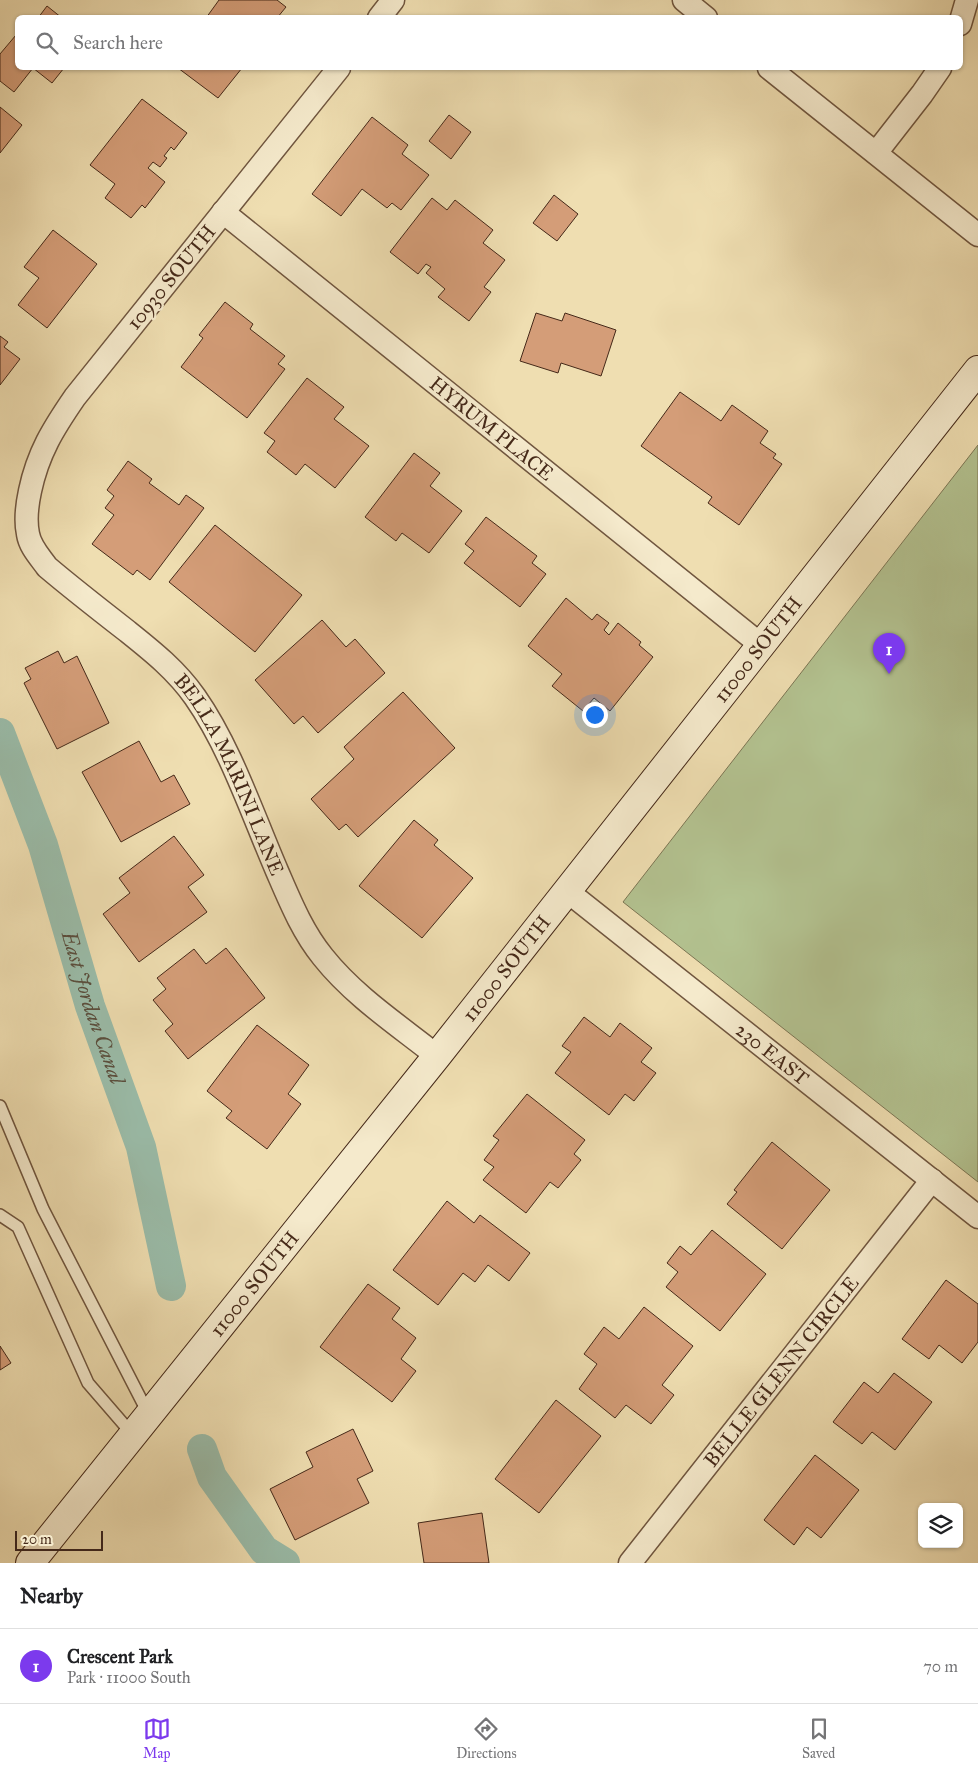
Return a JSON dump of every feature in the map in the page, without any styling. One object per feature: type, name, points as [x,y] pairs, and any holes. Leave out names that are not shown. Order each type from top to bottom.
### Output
[{"type":"street","points":[[381,15],[393,0]]},
{"type":"street","points":[[684,0],[702,15]]},
{"type":"street","points":[[963,15],[967,0]]},
{"type":"street","name":"10930 SOUTH","points":[[28,499],[34,472],[44,446],[58,421],[75,397],[337,70]]},
{"type":"street","points":[[772,70],[978,235]]},
{"type":"street","points":[[876,153],[939,70]]},
{"type":"street","name":"HYRUM PLACE","points":[[223,212],[761,645]]},
{"type":"street","name":"11000 SOUTH","points":[[30,1563],[437,1056],[978,370]]},
{"type":"street","name":"BELLA MARINI LANE","points":[[28,499],[26,516],[28,534],[35,551],[48,567],[174,671],[194,695],[224,746],[304,930],[323,957],[347,984],[437,1056]]},
{"type":"street","name":"230 EAST","points":[[567,891],[978,1217]]},
{"type":"street","name":"BELLE GLENN CIRCLE","points":[[630,1563],[932,1180]]},
{"type":"lane","points":[[0,1106],[43,1209],[141,1425]]},
{"type":"lane","points":[[0,1215],[18,1227],[88,1382],[141,1425]]},
{"type":"green space","points":[[978,445],[978,1182],[623,902]]},
{"type":"building","points":[[219,0],[277,0],[286,7],[279,15],[208,15]]},
{"type":"building","points":[[47,6],[58,15],[40,15]]},
{"type":"building","points":[[15,36],[15,70],[31,70],[14,92],[0,81],[0,54]]},
{"type":"building","points":[[36,70],[62,70],[52,83]]},
{"type":"building","points":[[181,70],[240,70],[218,98]]},
{"type":"building","points":[[142,99],[187,133],[174,150],[171,147],[164,156],[167,158],[160,167],[153,162],[148,168],[165,182],[145,208],[142,205],[131,218],[105,198],[115,184],[90,165]]},
{"type":"building","points":[[0,107],[22,125],[0,153]]},
{"type":"building","points":[[449,115],[471,132],[451,159],[429,141]]},
{"type":"building","points":[[372,117],[408,145],[402,154],[429,175],[401,210],[392,203],[387,208],[362,189],[341,216],[312,194]]},
{"type":"building","points":[[554,195],[578,214],[557,241],[533,223]]},
{"type":"building","points":[[432,198],[447,210],[455,200],[493,230],[483,243],[505,260],[484,287],[491,292],[469,321],[438,297],[445,289],[426,273],[431,267],[426,264],[418,274],[390,252]]},
{"type":"building","points":[[53,230],[97,264],[47,328],[18,305],[39,278],[24,267]]},
{"type":"building","points":[[225,302],[253,324],[250,329],[285,356],[278,364],[285,369],[247,418],[181,367],[203,338],[199,335]]},
{"type":"building","points":[[536,313],[562,321],[565,313],[616,330],[601,376],[561,363],[558,373],[520,361]]},
{"type":"building","points":[[0,336],[8,342],[4,347],[20,359],[0,385]]},
{"type":"building","points":[[307,378],[344,407],[334,419],[369,446],[335,488],[305,464],[296,475],[267,452],[275,441],[264,433]]},
{"type":"building","points":[[680,392],[721,421],[732,405],[768,431],[760,443],[776,454],[773,458],[782,464],[739,525],[708,503],[712,497],[641,446]]},
{"type":"building","points":[[414,453],[440,473],[430,486],[462,511],[429,553],[402,533],[396,541],[365,517]]},
{"type":"building","points":[[128,461],[152,479],[149,483],[179,505],[186,495],[204,508],[150,580],[137,570],[133,575],[92,544],[114,515],[105,508],[114,496],[107,490]]},
{"type":"building","points":[[486,517],[537,556],[532,563],[546,574],[520,607],[464,563],[474,551],[465,544]]},
{"type":"building","points":[[215,525],[302,595],[255,652],[169,582]]},
{"type":"building","points":[[566,598],[592,620],[597,614],[609,623],[604,630],[609,635],[618,623],[641,642],[639,645],[653,657],[610,711],[594,698],[583,711],[552,686],[562,674],[528,646]]},
{"type":"building","points":[[322,620],[346,647],[355,639],[385,673],[318,733],[303,716],[294,724],[255,680]]},
{"type":"building","points":[[58,651],[64,663],[77,656],[109,723],[57,749],[24,683],[31,679],[25,668]]},
{"type":"building","points":[[403,692],[455,748],[358,837],[346,824],[339,830],[311,799],[354,759],[344,747]]},
{"type":"building","points":[[139,741],[161,782],[174,775],[190,804],[121,842],[82,772]]},
{"type":"building","points":[[414,820],[438,840],[434,845],[473,878],[422,938],[359,886]]},
{"type":"building","points":[[174,836],[204,875],[188,887],[207,912],[139,962],[103,914],[130,893],[119,878]]},
{"type":"building","points":[[226,948],[265,998],[188,1059],[165,1031],[173,1024],[153,1000],[166,989],[157,978],[194,949],[206,964]]},
{"type":"building","points":[[584,1017],[610,1037],[620,1023],[652,1048],[641,1062],[656,1073],[634,1101],[625,1094],[609,1115],[555,1073],[571,1052],[562,1046]]},
{"type":"building","points":[[257,1025],[309,1065],[288,1094],[301,1104],[267,1149],[226,1118],[232,1111],[207,1091]]},
{"type":"building","points":[[527,1094],[585,1140],[574,1154],[581,1160],[558,1188],[550,1182],[526,1213],[483,1180],[494,1167],[484,1160],[499,1140],[493,1136]]},
{"type":"building","points":[[772,1142],[830,1190],[782,1249],[727,1204],[737,1192],[734,1190]]},
{"type":"building","points":[[447,1201],[474,1223],[480,1215],[530,1253],[509,1281],[488,1265],[475,1282],[463,1273],[438,1305],[393,1270]]},
{"type":"building","points":[[712,1230],[766,1274],[720,1331],[666,1287],[678,1272],[667,1263],[680,1246],[691,1255]]},
{"type":"building","points":[[946,1280],[978,1304],[978,1342],[962,1363],[939,1345],[929,1359],[902,1339]]},
{"type":"building","points":[[368,1284],[400,1308],[392,1319],[416,1338],[401,1359],[416,1371],[392,1402],[320,1347]]},
{"type":"building","points":[[644,1307],[693,1346],[662,1385],[674,1395],[651,1424],[626,1405],[615,1418],[579,1389],[597,1364],[584,1354],[604,1327],[619,1339]]},
{"type":"building","points":[[0,1346],[11,1363],[0,1370]]},
{"type":"building","points":[[894,1373],[932,1402],[895,1450],[872,1432],[862,1444],[833,1422],[864,1382],[878,1393]]},
{"type":"building","points":[[556,1400],[601,1436],[539,1513],[495,1479]]},
{"type":"building","points":[[353,1429],[373,1471],[357,1479],[369,1503],[295,1540],[270,1489],[313,1467],[306,1452]]},
{"type":"building","points":[[815,1455],[859,1490],[821,1538],[807,1527],[794,1545],[764,1520]]},
{"type":"building","points":[[482,1513],[489,1563],[424,1563],[418,1523]]},
{"type":"waterway","name":"East Jordan Canal","points":[[0,733],[43,845],[90,1006],[141,1147],[171,1286]]},
{"type":"waterway","name":"East Jordan Canal","points":[[202,1449],[212,1477],[264,1550],[285,1563]]},
{"type":"place","name":"Crescent Park","points":[[889,674]]}]
